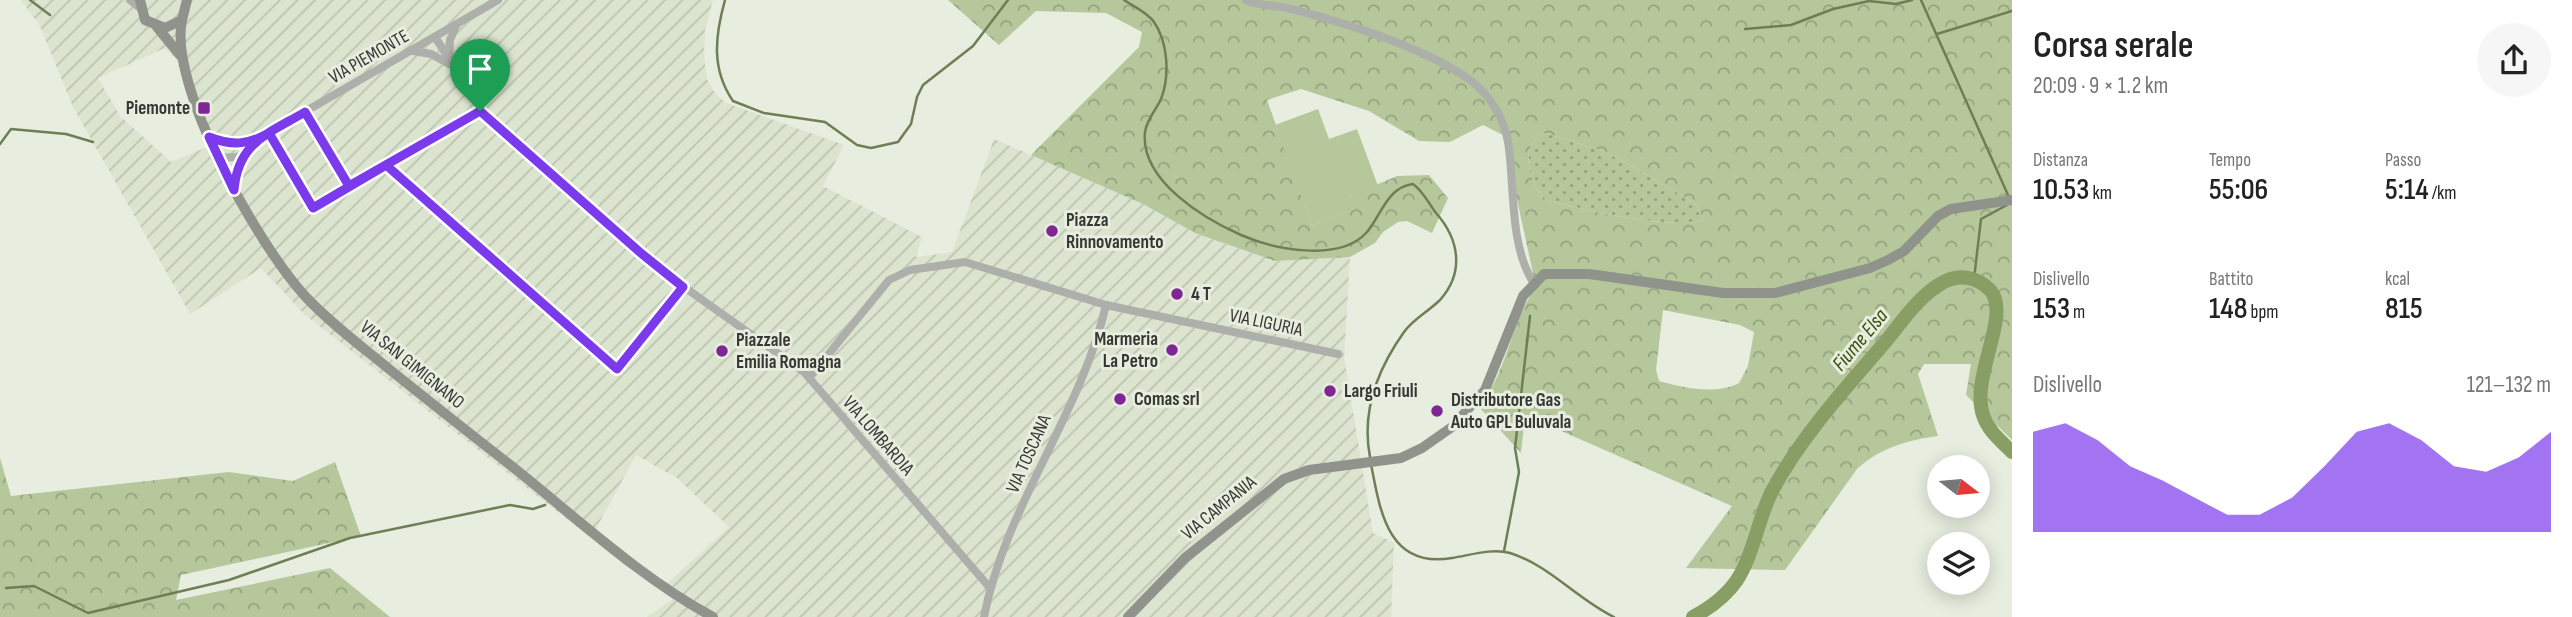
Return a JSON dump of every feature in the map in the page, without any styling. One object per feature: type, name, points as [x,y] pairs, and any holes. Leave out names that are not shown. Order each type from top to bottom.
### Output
[{"type":"street","name":"VIA SAN GIMIGNANO","points":[[182,61],[182,20],[187,0]]},
{"type":"street","name":"VIA PIEMONTE","points":[[209,137],[235,144],[256,140],[498,0]]},
{"type":"street","points":[[1246,0],[1288,8],[1381,38],[1470,80],[1494,104],[1506,130],[1514,216],[1527,270],[1533,282],[1544,274],[1565,272],[1723,293],[1775,293],[1888,260],[1904,251],[1938,216],[1951,209],[2012,200]]},
{"type":"street","name":"VIA SAN GIMIGNANO","points":[[136,2],[145,20],[157,27],[172,42],[182,61],[217,159],[296,285],[338,328],[651,578],[713,617]]},
{"type":"street","points":[[157,27],[169,27],[182,20]]},
{"type":"street","points":[[452,66],[449,45],[458,24]]},
{"type":"street","name":"VIA LOMBARDIA","points":[[435,37],[480,111],[642,254],[683,287],[810,378],[990,587]]},
{"type":"street","points":[[410,52],[431,54],[452,66]]},
{"type":"street","points":[[269,133],[313,208],[480,111]]},
{"type":"street","points":[[305,112],[349,186]]},
{"type":"street","name":"VIA PIEMONTE","points":[[234,190],[243,154],[256,140]]},
{"type":"street","points":[[217,159],[233,159],[243,154]]},
{"type":"street","points":[[386,165],[617,369],[683,287]]},
{"type":"street","points":[[810,378],[876,292],[892,277],[917,268],[969,262],[1106,305]]},
{"type":"street","name":"VIA CAMPANIA","points":[[1128,617],[1185,558],[1281,481],[1306,470],[1391,460],[1410,454],[1433,441],[1474,406],[1491,378],[1521,300],[1533,282]]},
{"type":"street","name":"VIA LIGURIA","points":[[1106,305],[1338,354]]},
{"type":"street","name":"VIA TOSCANA","points":[[984,617],[990,587],[1054,435],[1088,363],[1106,305]]},
{"type":"shaded area","points":[[21,0],[713,0],[705,30],[704,56],[707,79],[715,93],[726,103],[844,145],[823,186],[922,237],[916,257],[952,252],[994,139],[1143,204],[1195,233],[1275,261],[1350,257],[1344,357],[1373,533],[1394,543],[1391,617],[647,617],[673,599],[661,589],[729,527],[677,478],[636,455],[591,538],[304,314],[261,268],[190,314],[73,107],[40,26]],"holes":[[[165,48],[176,59],[207,147],[171,162],[120,116],[98,78]]]},
{"type":"green space","points":[[948,0],[2012,0],[2012,440],[1966,395],[1971,364],[1924,364],[1918,374],[1938,436],[1894,446],[1857,469],[1785,570],[1686,568],[1732,506],[1525,415],[1521,453],[1479,407],[1489,393],[1520,316],[1536,287],[1503,135],[1483,125],[1450,142],[1419,141],[1369,111],[1301,89],[1267,100],[1312,225],[1354,209],[1350,196],[1397,176],[1429,175],[1448,198],[1432,233],[1407,221],[1398,222],[1383,232],[1375,243],[1350,257],[1275,261],[1195,233],[1143,204],[1031,155],[1139,47],[1142,32],[1106,13],[1036,11],[999,45]],"holes":[[[1545,133],[1606,152],[1685,197],[1696,205],[1704,220],[1690,223],[1650,221],[1549,201],[1536,187],[1529,166],[1531,146],[1536,138]],[[1663,310],[1740,325],[1754,332],[1748,366],[1739,383],[1710,389],[1689,388],[1659,381],[1656,370]]]},
{"type":"green space","points":[[1318,109],[1329,139],[1357,129],[1378,186],[1350,196],[1355,209],[1312,225],[1275,125]]},
{"type":"green space","points":[[1545,133],[1606,152],[1685,197],[1696,205],[1704,220],[1690,223],[1650,221],[1549,201],[1536,187],[1529,166],[1531,146],[1536,138]]},
{"type":"green space","points":[[0,458],[11,496],[229,472],[293,481],[335,462],[361,536],[181,575],[176,600],[330,568],[390,617],[0,617]]},
{"type":"waterway","points":[[30,0],[50,15]]},
{"type":"waterway","points":[[725,0],[717,52],[721,77],[733,101],[764,113],[825,122],[857,145],[871,148],[898,142],[911,124],[917,97],[923,85],[973,46],[1008,0]]},
{"type":"waterway","points":[[1124,0],[1151,19],[1159,30],[1165,49],[1166,80],[1161,99],[1146,127],[1146,150],[1153,167],[1164,182],[1193,208],[1226,228],[1254,240],[1288,248],[1324,250],[1355,242],[1367,232],[1391,196],[1404,186],[1413,184],[1450,234],[1456,267],[1448,289],[1440,300],[1404,332],[1379,376],[1368,423],[1370,457]]},
{"type":"waterway","points":[[1745,29],[1791,25],[1833,9],[1869,1],[1896,4],[1912,0]]},
{"type":"waterway","points":[[1921,0],[2008,195]]},
{"type":"waterway","points":[[1937,34],[2012,11]]},
{"type":"waterway","points":[[0,144],[11,129],[66,134],[93,142]]},
{"type":"waterway","points":[[1974,279],[1981,219],[2007,205]]},
{"type":"waterway","name":"Fiume Elsa","points":[[1693,617],[1717,601],[1737,580],[1748,559],[1772,491],[1811,431],[1912,309],[1926,294],[1948,280],[1961,277],[1974,279],[1990,290],[1995,301],[1994,330],[1980,400],[1988,426],[2012,452]]},
{"type":"waterway","points":[[1504,551],[1519,472],[1515,448],[1530,316]]},
{"type":"waterway","points":[[1371,464],[1378,500],[1391,533],[1414,555],[1431,559],[1489,552],[1510,553],[1538,566],[1614,617]]},
{"type":"waterway","points":[[6,588],[34,586],[88,613],[229,580],[350,538],[510,505],[533,509],[545,505]]},
{"type":"place","name":"Piemonte","points":[[204,108]]},
{"type":"place","name":"Piazza Rinnovamento","points":[[1052,231]]},
{"type":"place","name":"4 T","points":[[1177,294]]},
{"type":"place","name":"Marmeria La Petro","points":[[1172,350]]},
{"type":"place","name":"Piazzale Emilia Romagna","points":[[722,351]]},
{"type":"place","name":"Largo Friuli","points":[[1330,391]]},
{"type":"place","name":"Comas srl","points":[[1120,399]]},
{"type":"place","name":"Distributore Gas Auto GPL Buluvala","points":[[1437,411]]},
{"type":"route","points":[[480,111],[349,186],[305,112],[256,140],[243,154],[234,190],[209,137],[243,144],[256,140],[269,133],[313,208],[386,165],[617,369],[683,287],[480,111]]}]
